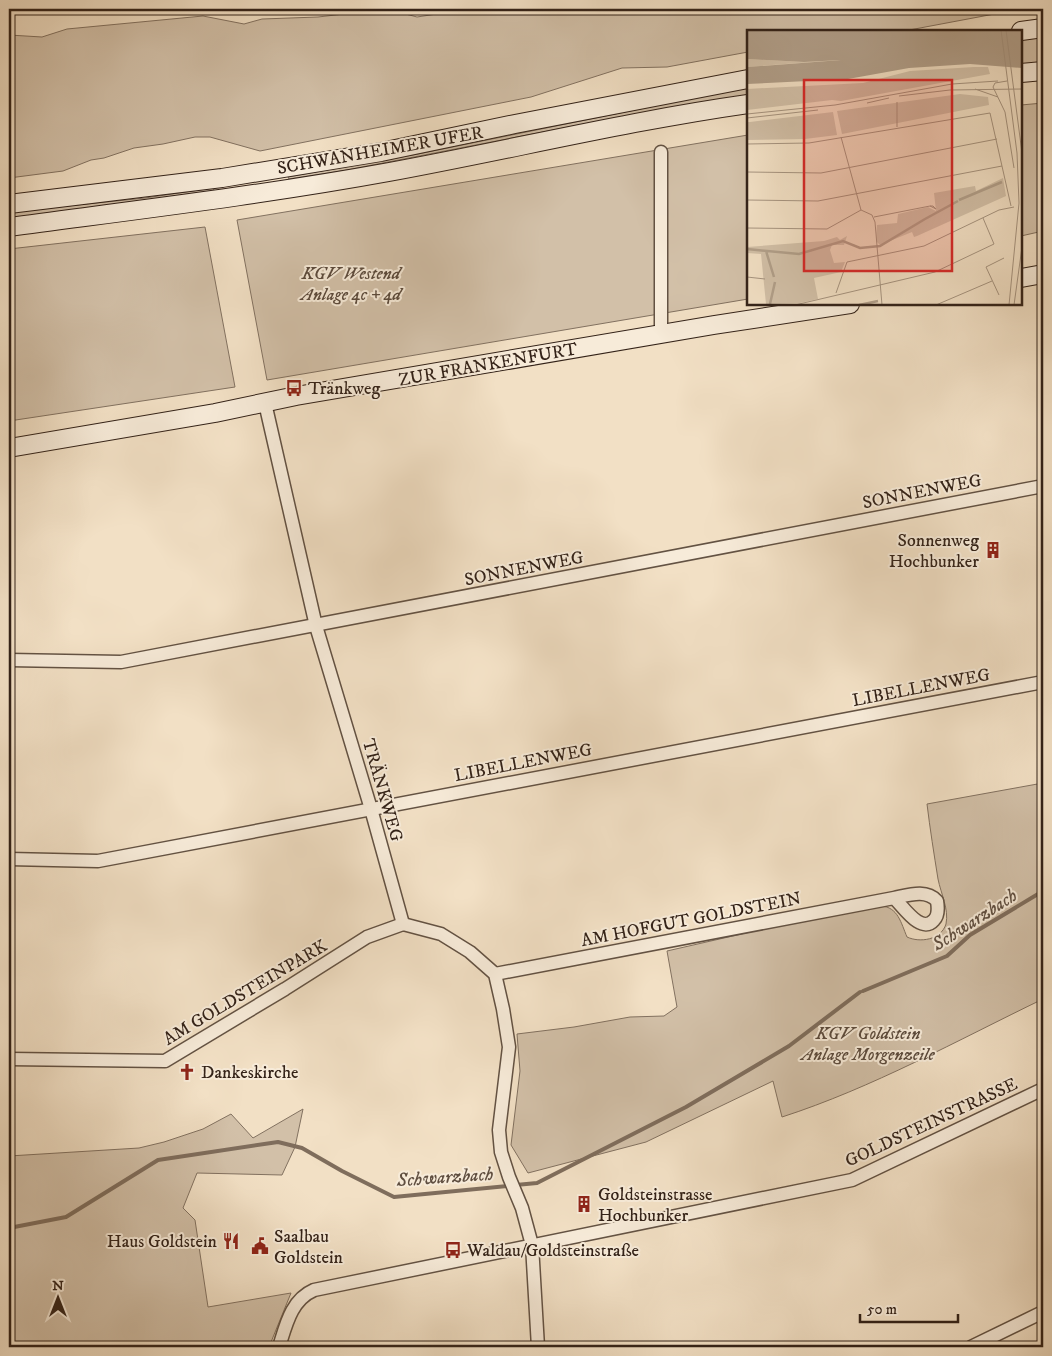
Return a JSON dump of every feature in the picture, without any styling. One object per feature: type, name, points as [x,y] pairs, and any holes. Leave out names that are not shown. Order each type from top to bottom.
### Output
[{"type":"main road","points":[[1022,32],[1043,28]]},
{"type":"main road","points":[[1022,73],[1043,72]]},
{"type":"main road","name":"SCHWANHEIMER UFER","points":[[9,204],[212,179],[380,152],[747,80]]},
{"type":"main road","name":"SCHWANHEIMER UFER","points":[[9,227],[225,198],[379,174],[687,112],[747,104]]},
{"type":"main road","points":[[1022,278],[1043,274]]},
{"type":"main road","name":"ZUR FRANKENFURT","points":[[9,448],[177,420],[296,396],[844,305]]},
{"type":"street","points":[[660,152],[661,334]]},
{"type":"street","name":"TRÄNKWEG","points":[[265,403],[316,626],[371,809],[403,924]]},
{"type":"street","name":"SONNENWEG","points":[[9,660],[121,662],[1043,486]]},
{"type":"street","name":"LIBELLENWEG","points":[[9,859],[98,861],[1043,682]]},
{"type":"street","name":"AM HOFGUT GOLDSTEIN","points":[[495,974],[894,898]]},
{"type":"street","points":[[403,924],[441,934],[470,952],[495,974],[509,1047],[499,1130],[502,1152],[509,1178],[524,1215],[532,1245],[538,1347]]},
{"type":"street","name":"AM GOLDSTEINPARK","points":[[9,1059],[165,1061],[285,989],[366,937],[403,924]]},
{"type":"street","name":"GOLDSTEINSTRASSE","points":[[279,1347],[294,1307],[306,1294],[323,1288],[852,1180],[1043,1089]]},
{"type":"street","points":[[971,1347],[1043,1312]]},
{"type":"green space","points":[[387,9],[417,17],[443,13],[450,9],[1009,9],[1005,12],[909,30],[747,30],[747,52],[667,67],[622,68],[531,97],[260,151],[210,137],[195,137],[134,148],[104,158],[91,160],[63,171],[9,178],[9,35],[42,37],[67,29],[203,16],[244,24],[262,19],[318,17]]},
{"type":"green space","points":[[1043,37],[1043,64],[1022,65],[1022,40]]},
{"type":"green space","points":[[747,87],[747,97],[615,118],[347,170],[289,179],[288,177],[418,154]]},
{"type":"green space","points":[[1043,103],[1043,231],[1022,236],[1022,105]]},
{"type":"green space","name":"KGV Westend Anlage 4c + 4d","points":[[747,135],[747,299],[267,380],[237,220]]},
{"type":"green space","points":[[213,188],[215,192],[9,220],[9,212],[145,198]]},
{"type":"green space","points":[[205,227],[235,387],[9,421],[9,249]]},
{"type":"green space","name":"KGV Goldstein Anlage Morgenzeile","points":[[1043,783],[1043,999],[882,1078],[782,1117],[773,1081],[646,1142],[528,1173],[511,1145],[520,1071],[517,1034],[574,1027],[630,1017],[664,1016],[677,1007],[667,951],[759,930],[881,906],[891,909],[895,913],[901,921],[907,937],[924,940],[935,937],[940,934],[947,918],[938,879],[927,804]]},
{"type":"green space","points":[[303,1109],[295,1147],[282,1175],[197,1173],[183,1208],[195,1220],[208,1307],[291,1293],[269,1347],[9,1347],[9,1156],[139,1148],[203,1129],[231,1114],[253,1138]]},
{"type":"waterway","name":"Schwarzbach","points":[[863,991],[947,956],[970,935],[1043,891]]},
{"type":"waterway","name":"Schwarzbach","points":[[9,1228],[66,1217],[158,1160],[278,1142],[302,1148],[394,1197],[537,1183],[686,1107],[789,1046],[860,992]]},
{"type":"place","name":"Tränkweg","points":[[294,388]]},
{"type":"place","name":"Sonnenweg Hochbunker","points":[[993,550]]},
{"type":"place","name":"Dankeskirche","points":[[187,1072]]},
{"type":"place","name":"Goldsteinstrasse Hochbunker","points":[[584,1204]]},
{"type":"place","name":"Haus Goldstein","points":[[231,1241]]},
{"type":"place","name":"Saalbau Goldstein","points":[[260,1246]]},
{"type":"place","name":"Waldau/Goldsteinstraße","points":[[453,1250]]}]
